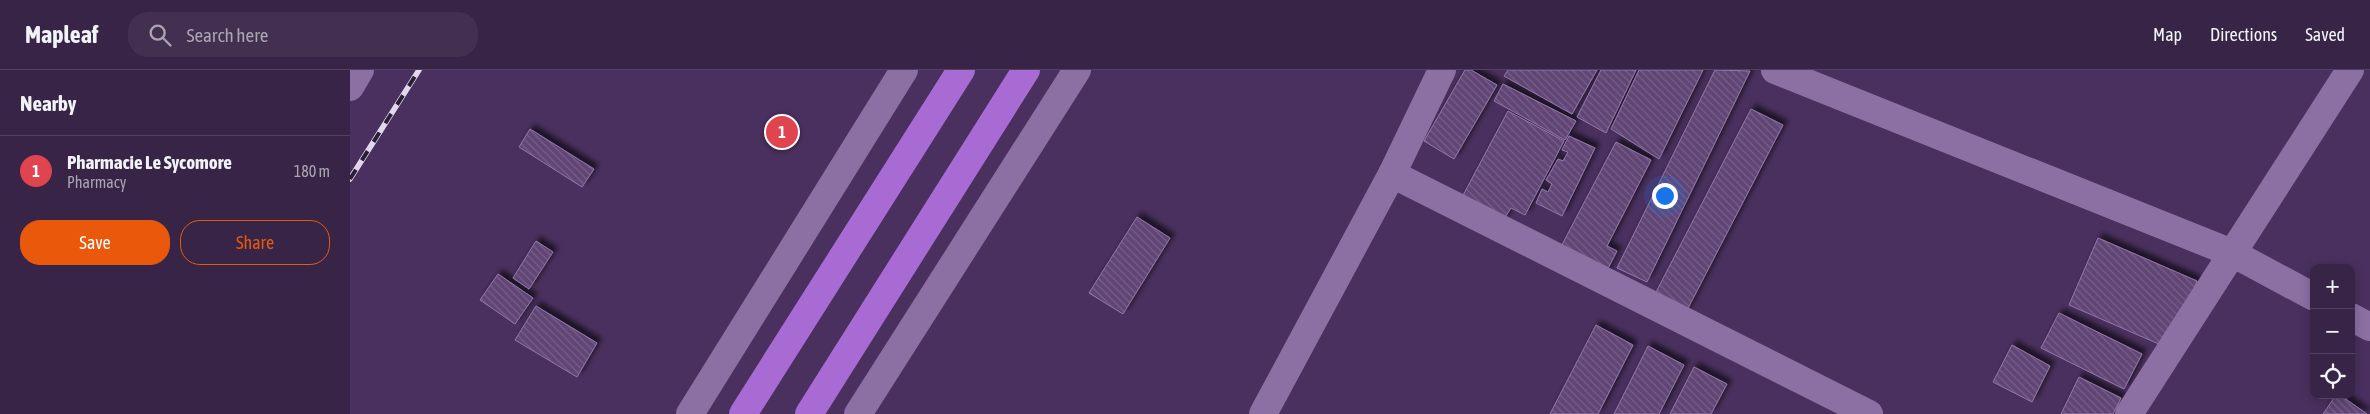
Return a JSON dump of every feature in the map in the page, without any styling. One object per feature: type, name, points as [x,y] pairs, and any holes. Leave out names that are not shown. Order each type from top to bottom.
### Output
[{"type":"highway","points":[[743,414],[961,70]]},
{"type":"highway","points":[[809,414],[1026,70]]},
{"type":"street","points":[[350,87],[360,70]]},
{"type":"street","points":[[690,414],[904,70]]},
{"type":"street","points":[[858,414],[1077,70]]},
{"type":"street","points":[[1263,414],[1392,174],[1442,70]]},
{"type":"street","points":[[1776,70],[2232,253],[2310,295]]},
{"type":"street","points":[[2129,414],[2350,70]]},
{"type":"street","points":[[1392,174],[1869,414]]},
{"type":"street","points":[[2355,319],[2370,327]]},
{"type":"building","points":[[1465,70],[1471,70],[1497,85],[1454,159],[1424,141]]},
{"type":"building","points":[[1508,70],[1597,70],[1572,114],[1504,76]]},
{"type":"building","points":[[1601,70],[1636,70],[1606,133],[1577,117]]},
{"type":"building","points":[[1639,70],[1703,70],[1659,159],[1611,129]]},
{"type":"building","points":[[1715,70],[1750,71],[1647,282],[1617,268]]},
{"type":"building","points":[[1503,84],[1576,121],[1565,140],[1494,101]]},
{"type":"building","points":[[1751,109],[1783,125],[1686,312],[1654,296]]},
{"type":"building","points":[[1508,111],[1564,141],[1525,215],[1511,208],[1502,222],[1461,199]]},
{"type":"building","points":[[530,129],[594,169],[582,187],[519,147]]},
{"type":"building","points":[[1569,136],[1595,148],[1562,216],[1536,203],[1542,189],[1548,192],[1552,184],[1546,180],[1558,159],[1563,161],[1568,152],[1562,150]]},
{"type":"building","points":[[1616,142],[1651,160],[1607,246],[1617,251],[1601,282],[1555,258]]},
{"type":"building","points":[[1137,217],[1170,238],[1123,314],[1089,293]]},
{"type":"building","points":[[2098,238],[2197,281],[2168,348],[2069,305]]},
{"type":"building","points":[[536,241],[553,252],[529,289],[513,278]]},
{"type":"building","points":[[498,274],[533,298],[515,324],[480,300]]},
{"type":"building","points":[[536,306],[597,343],[577,377],[515,340]]},
{"type":"building","points":[[2059,313],[2142,354],[2124,389],[2041,348]]},
{"type":"building","points":[[1596,325],[1633,345],[1598,414],[1550,414]]},
{"type":"building","points":[[2012,345],[2050,366],[2032,402],[1993,382]]},
{"type":"building","points":[[1648,346],[1684,365],[1659,414],[1614,414]]},
{"type":"building","points":[[1694,367],[1727,384],[1711,414],[1670,414]]},
{"type":"building","points":[[2079,377],[2121,398],[2113,414],[2061,414]]},
{"type":"building","points":[[2333,399],[2346,399],[2367,414],[2323,414]]},
{"type":"railway","points":[[350,179],[419,70]]},
{"type":"place","name":"Pharmacie Le Sycomore","points":[[782,132]]}]
